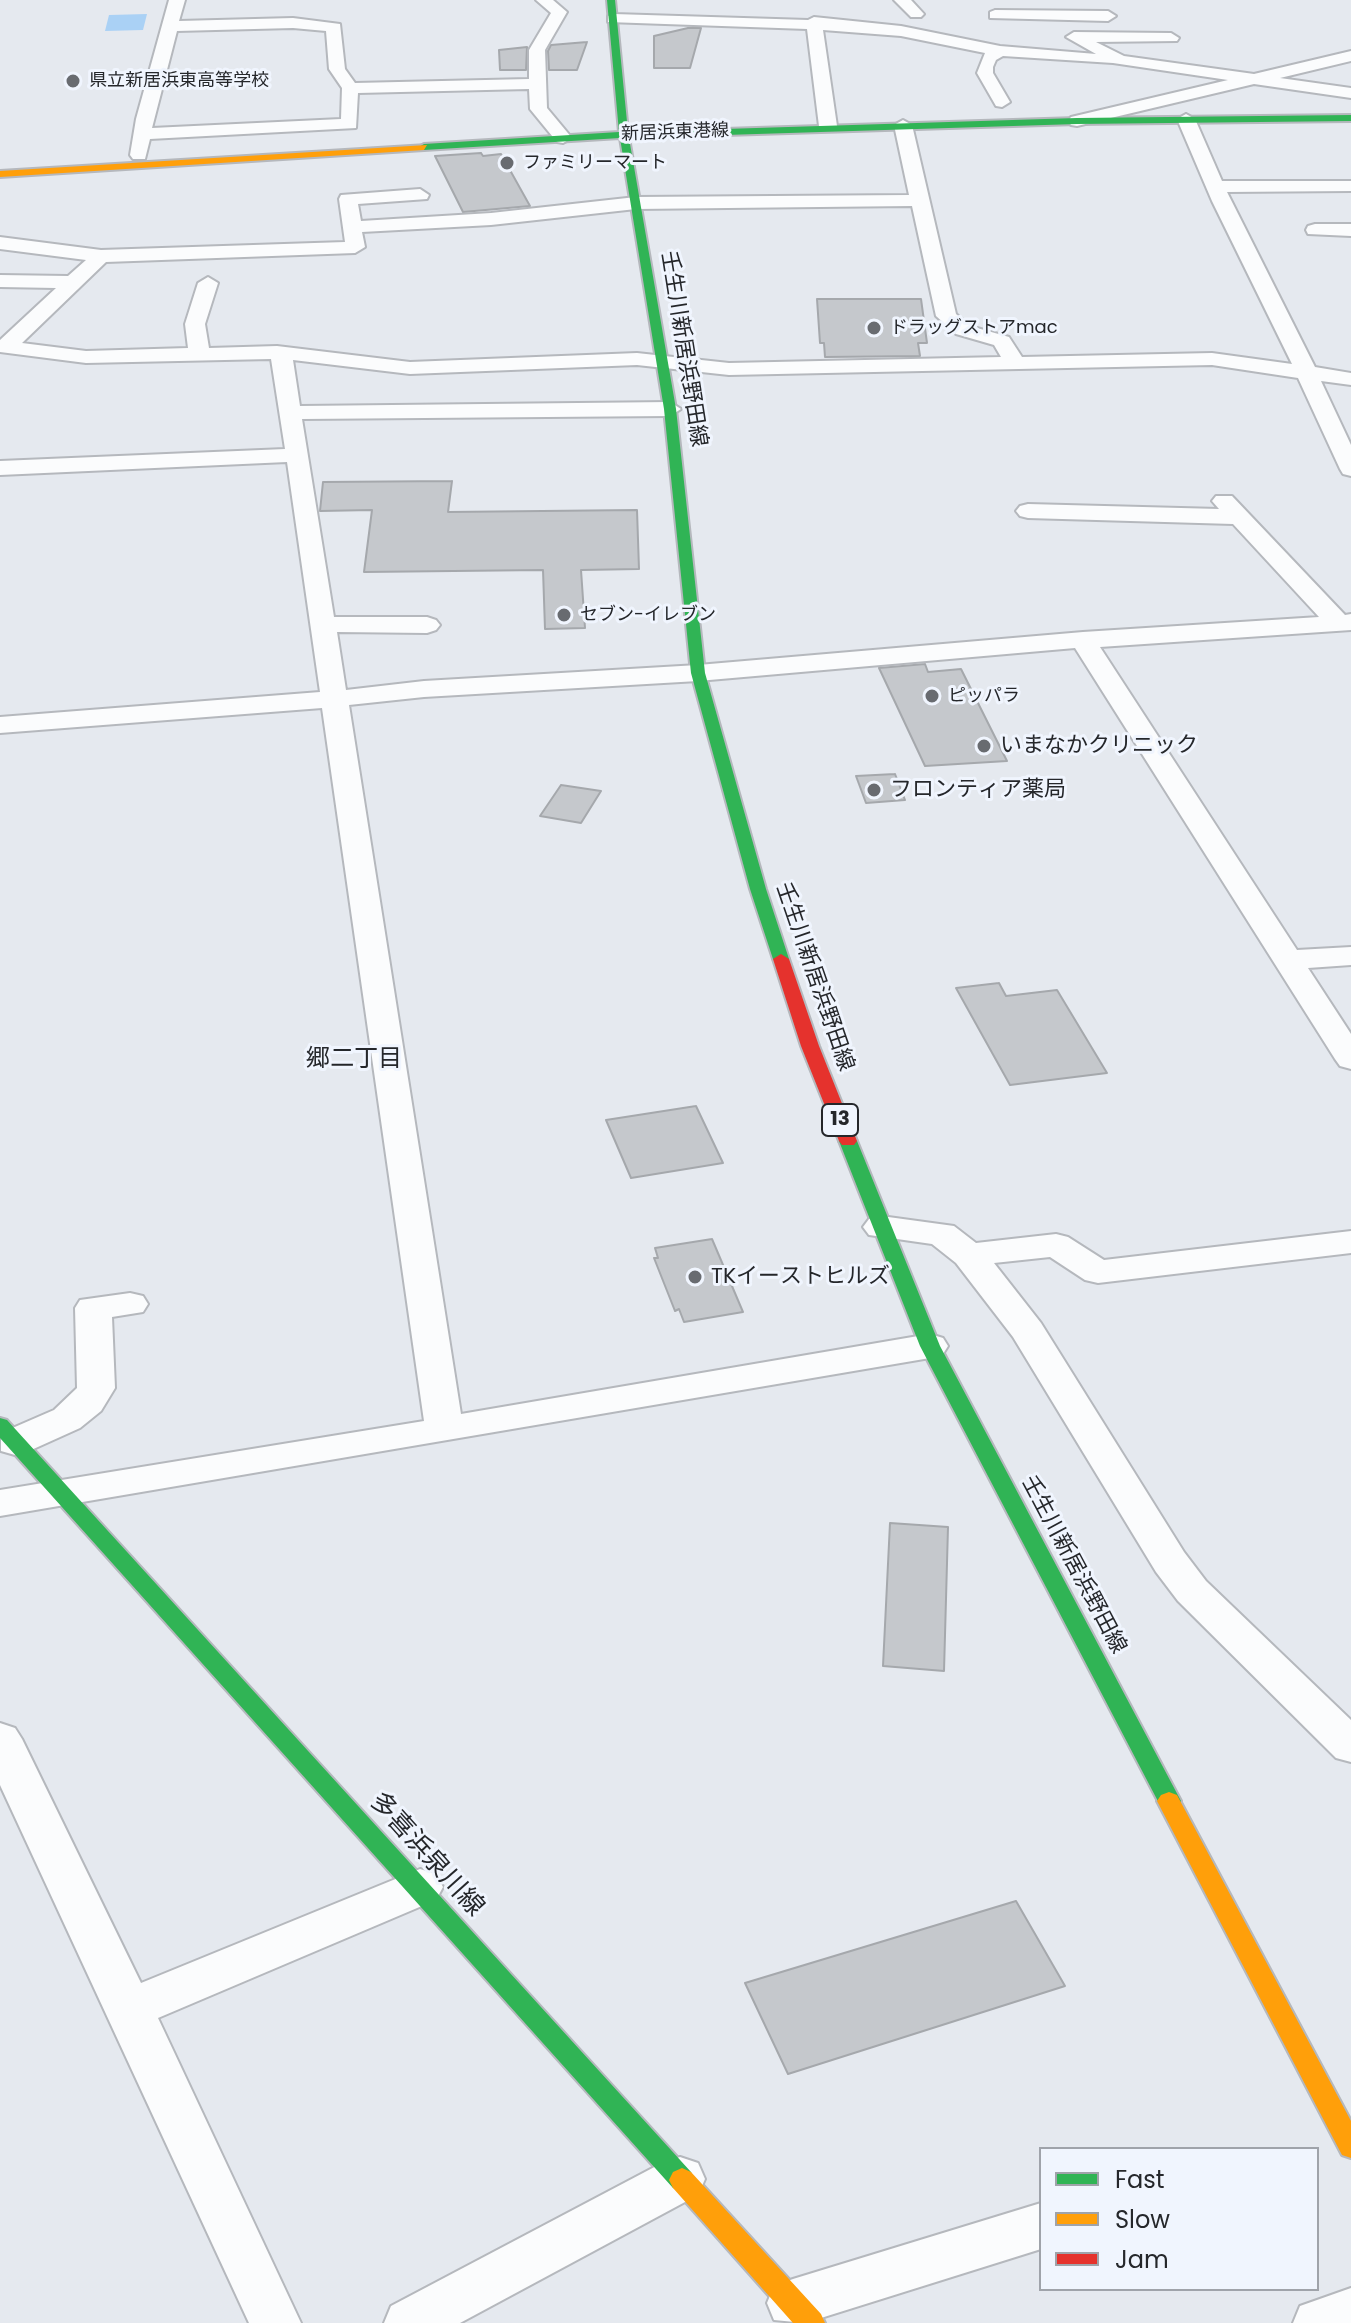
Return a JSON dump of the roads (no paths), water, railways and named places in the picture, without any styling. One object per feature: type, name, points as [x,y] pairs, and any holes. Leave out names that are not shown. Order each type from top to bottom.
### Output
[{"type":"main road","name":"壬生川新居浜野田線","points":[[612,9],[624,135],[670,409],[698,673],[758,889],[810,1046],[930,1346],[1351,2147]]},
{"type":"main road","name":"新居浜東港線","points":[[0,174],[563,138],[828,126],[1351,118]]},
{"type":"main road","name":"多喜浜泉川線","points":[[8,1433],[802,2313]]},
{"type":"street","points":[[138,165],[142,134],[177,0]]},
{"type":"street","points":[[544,0],[559,12],[537,50],[539,109],[563,138]]},
{"type":"street","points":[[902,0],[916,14]]},
{"type":"street","points":[[977,3],[995,15],[1074,37],[1120,60]]},
{"type":"street","points":[[845,5],[858,26]]},
{"type":"street","points":[[612,9],[858,26],[901,31],[1000,51],[1120,60],[1351,93]]},
{"type":"street","points":[[995,15],[1127,17]]},
{"type":"street","points":[[142,134],[350,124],[350,88],[337,69],[334,27],[295,17],[171,26]]},
{"type":"street","points":[[814,22],[828,126]]},
{"type":"street","points":[[1074,37],[1171,38]]},
{"type":"street","points":[[1000,51],[989,57],[985,73],[1002,102]]},
{"type":"street","points":[[1077,121],[1351,56]]},
{"type":"street","points":[[350,88],[537,84]]},
{"type":"street","points":[[1186,119],[1218,194],[1351,469]]},
{"type":"street","points":[[903,125],[946,316],[963,330],[1002,341],[1014,361]]},
{"type":"street","points":[[1218,194],[1351,186]]},
{"type":"street","points":[[1218,194],[1351,201]]},
{"type":"street","points":[[0,243],[101,256],[355,247],[348,199],[420,195]]},
{"type":"street","points":[[353,227],[491,219],[636,203],[918,200]]},
{"type":"street","points":[[1315,230],[1351,230]]},
{"type":"street","points":[[1325,248],[1351,247]]},
{"type":"street","points":[[2,347],[101,256]]},
{"type":"street","points":[[0,281],[72,282]]},
{"type":"street","points":[[199,354],[195,324],[208,283]]},
{"type":"street","points":[[2,347],[86,357],[277,352],[410,368],[662,361],[729,369],[1212,359],[1351,379]]},
{"type":"street","points":[[277,352],[282,359],[335,699],[444,1430]]},
{"type":"street","points":[[290,413],[670,409]]},
{"type":"street","points":[[0,468],[297,455]]},
{"type":"street","points":[[1218,495],[1345,622]]},
{"type":"street","points":[[1028,511],[1238,517]]},
{"type":"street","points":[[0,725],[335,699],[424,689],[698,673],[1083,640],[1345,622]]},
{"type":"street","points":[[323,624],[427,625]]},
{"type":"street","points":[[1083,640],[1351,1059]]},
{"type":"street","points":[[1290,960],[1351,956]]},
{"type":"street","points":[[881,1227],[942,1234],[969,1255],[1028,1331],[1170,1562],[1192,1591],[1351,1746]]},
{"type":"street","points":[[969,1255],[1056,1245],[1098,1272],[1351,1242]]},
{"type":"street","points":[[8,1433],[67,1419],[88,1402],[96,1388],[93,1308],[130,1304]]},
{"type":"street","points":[[0,1503],[930,1346]]},
{"type":"street","points":[[3,1750],[130,2009],[275,2323]]},
{"type":"street","points":[[130,2009],[420,1887]]},
{"type":"street","points":[[410,2323],[680,2179]]},
{"type":"street","points":[[802,2313],[1039,2227]]},
{"type":"street","points":[[1319,2323],[1351,2312]]},
{"type":"water","points":[[147,14],[143,30],[105,31],[109,15]]},
{"type":"place","name":"県立新居浜東高等学校","points":[[73,81]]},
{"type":"place","name":"ファミリーマート","points":[[507,163]]},
{"type":"place","name":"ドラッグストアmac","points":[[874,328]]},
{"type":"place","name":"セブン-イレブン","points":[[564,615]]},
{"type":"place","name":"ピッパラ","points":[[932,696]]},
{"type":"place","name":"いまなかクリニック","points":[[984,746]]},
{"type":"place","name":"フロンティア薬局","points":[[874,790]]},
{"type":"place","name":"TKイーストヒルズ","points":[[695,1277]]},
{"type":"district","name":"郷二丁目","points":[[354,1060]]}]
